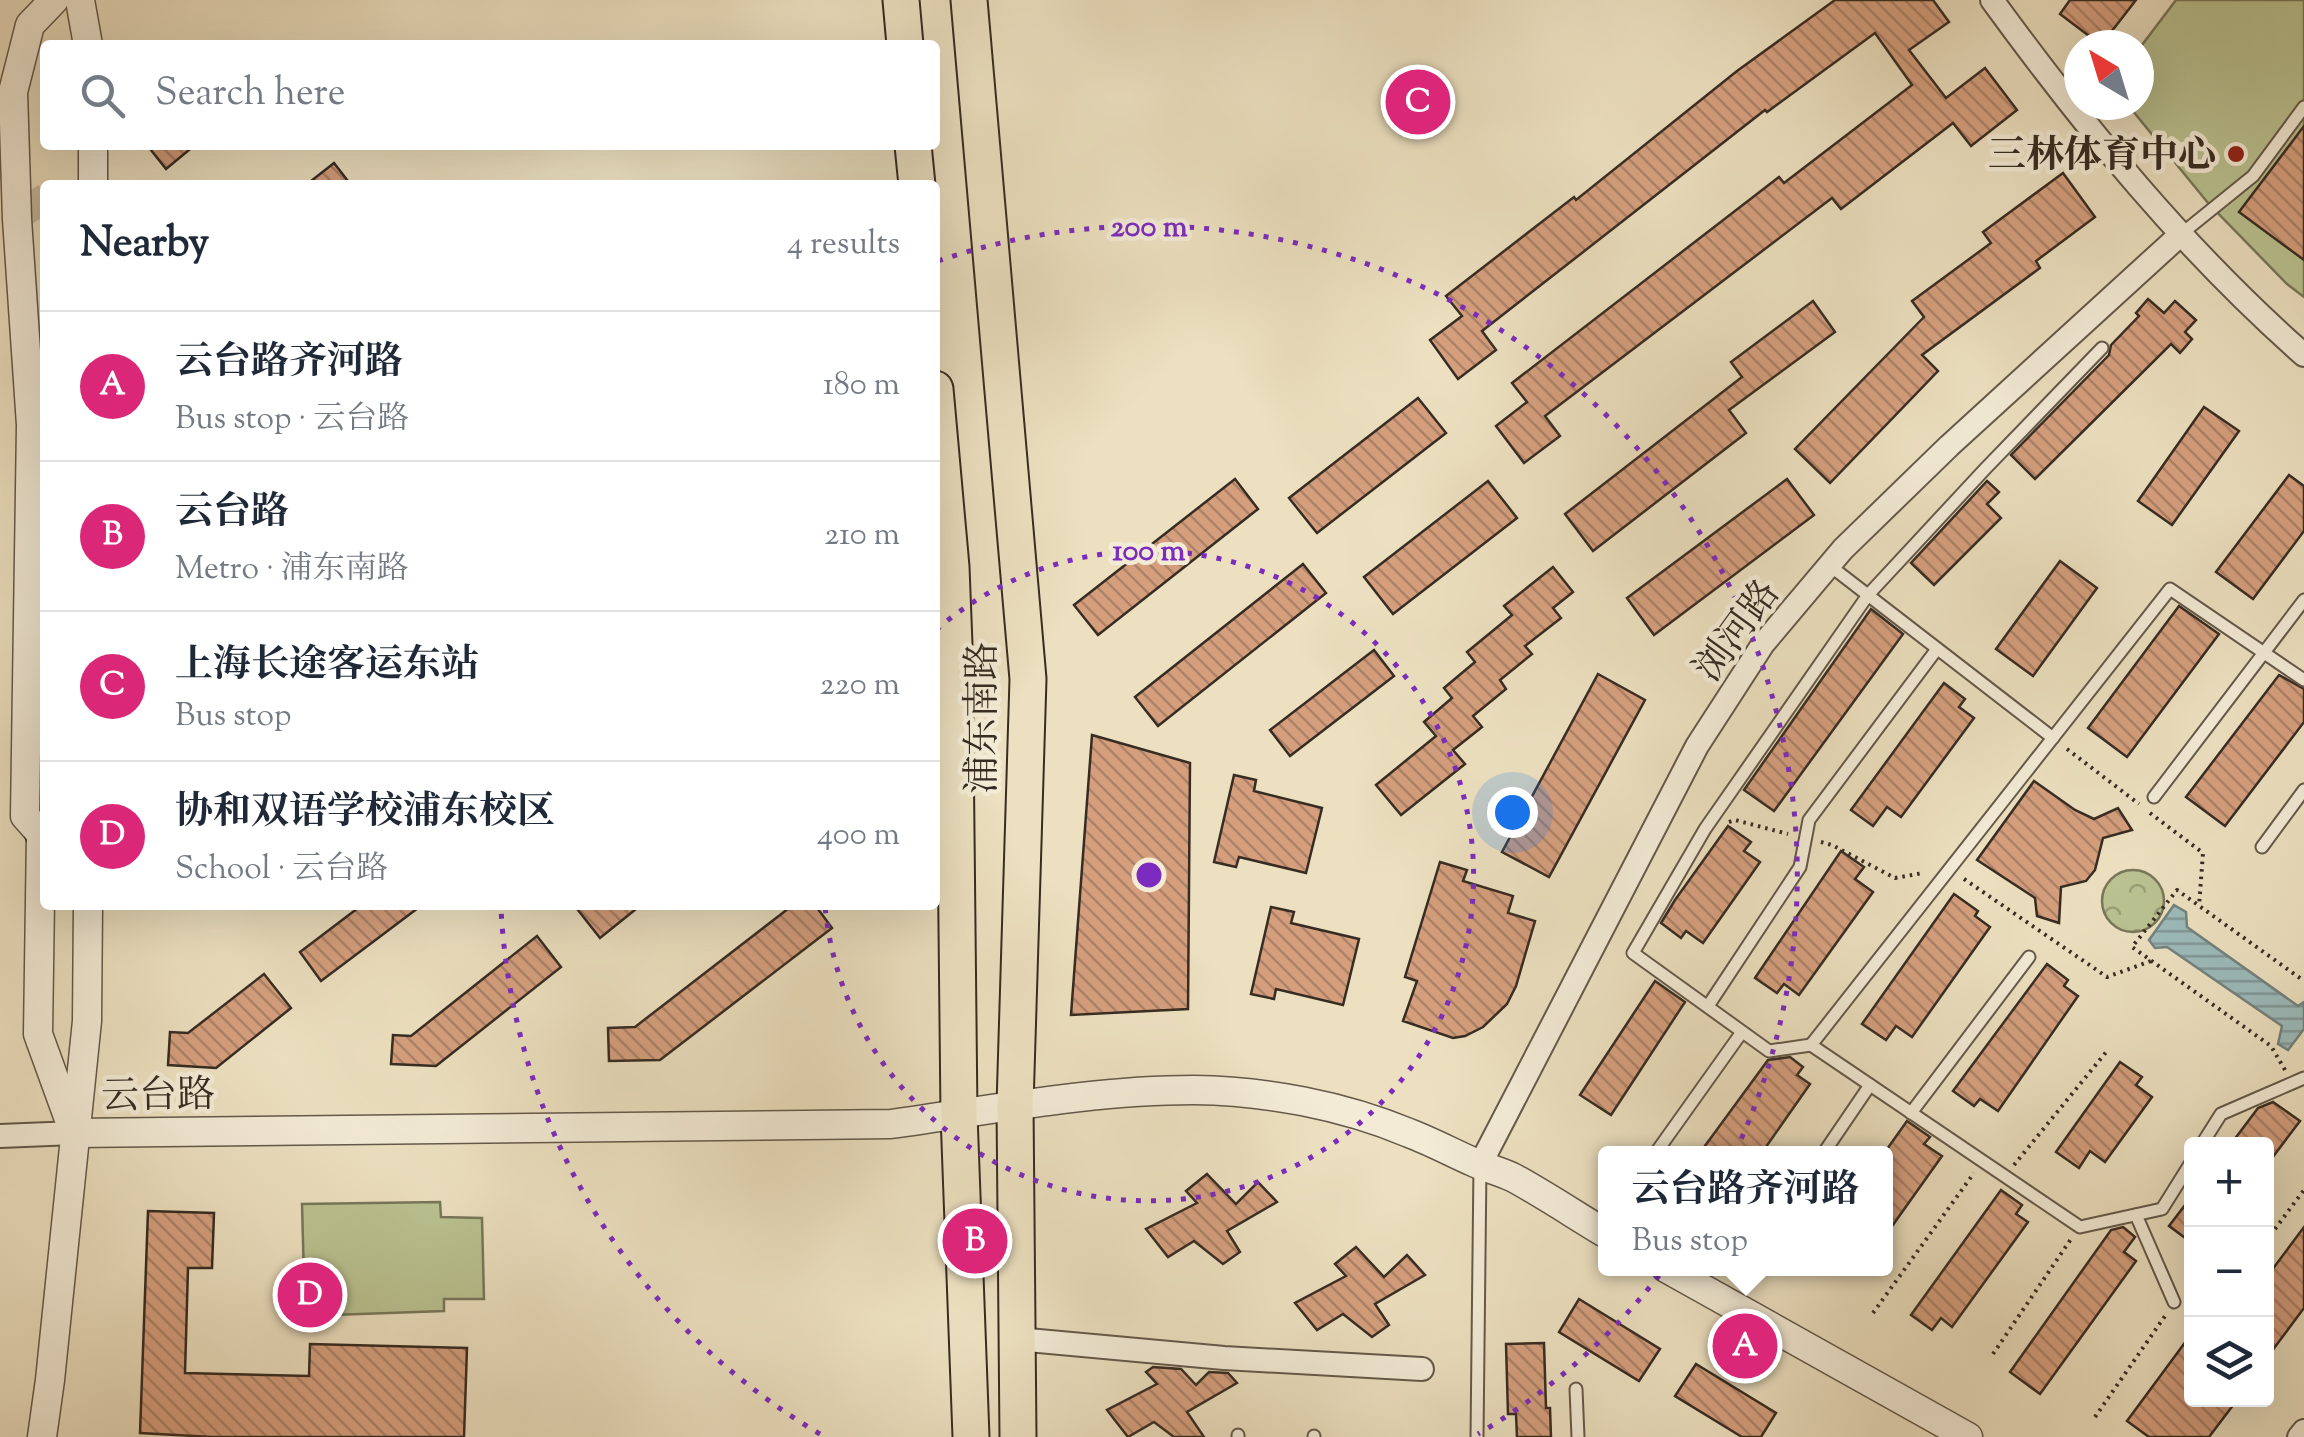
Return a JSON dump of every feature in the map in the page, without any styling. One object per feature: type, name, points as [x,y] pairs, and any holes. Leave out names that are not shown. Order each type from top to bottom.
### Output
[{"type":"main road","points":[[900,0],[904,40]]},
{"type":"main road","name":"浦东南路","points":[[969,0],[1028,680],[1015,1105],[1018,1437]]},
{"type":"main road","points":[[914,150],[917,180]]},
{"type":"main road","name":"浦东南路","points":[[940,445],[954,645],[959,1115],[971,1437]]},
{"type":"street","points":[[40,829],[25,816],[31,425],[13,92],[30,25],[54,0]]},
{"type":"street","points":[[80,0],[87,40]]},
{"type":"street","points":[[1992,0],[2131,180],[2180,235],[2304,355]]},
{"type":"street","points":[[93,150],[93,180]]},
{"type":"street","name":"浏河路","points":[[1480,1165],[1698,746],[1763,644],[1843,549],[1949,446],[2180,235]]},
{"type":"street","points":[[41,910],[38,1034],[74,1134]]},
{"type":"street","points":[[42,1437],[87,1021],[88,910]]},
{"type":"street","name":"云台路","points":[[0,1136],[892,1124],[1015,1105],[1159,1091],[1232,1092],[1339,1110],[1409,1132],[1510,1176],[1598,1229]]},
{"type":"street","points":[[1680,1276],[1968,1437]]},
{"type":"street","points":[[1017,1340],[1224,1358],[1422,1369]]},
{"type":"street","points":[[2300,1437],[2304,1431]]},
{"type":"lane","points":[[2180,235],[2253,176],[2304,107]]},
{"type":"lane","points":[[2102,348],[1868,595],[1705,829],[1632,953],[1769,1052],[1811,1045],[2170,589],[2304,680]]},
{"type":"lane","points":[[1829,565],[2053,738]]},
{"type":"lane","points":[[2154,797],[2304,600]]},
{"type":"lane","points":[[1708,1006],[1800,867],[1809,820],[1938,649]]},
{"type":"lane","points":[[2262,847],[2304,790]]},
{"type":"lane","points":[[1911,1113],[2028,957]]},
{"type":"lane","points":[[1661,1146],[1742,1032]]},
{"type":"lane","points":[[1811,1045],[2080,1227],[2162,1209],[2184,1174]]},
{"type":"lane","points":[[2206,1137],[2221,1114],[2298,1080]]},
{"type":"lane","points":[[1828,1146],[1870,1085]]},
{"type":"lane","points":[[1477,1437],[1480,1165]]},
{"type":"lane","points":[[2136,1214],[2174,1302]]},
{"type":"lane","points":[[1576,1388],[1578,1437]]},
{"type":"path","points":[[2053,738],[2204,854],[2199,906]]},
{"type":"path","points":[[1705,829],[1735,820],[1832,844],[1895,878],[1950,869],[2107,977],[2151,961]]},
{"type":"path","points":[[2298,1080],[2270,1046],[2132,947],[2177,890],[2304,982]]},
{"type":"path","points":[[2005,1176],[2106,1051]]},
{"type":"path","points":[[1873,1314],[1982,1161]]},
{"type":"path","points":[[2274,1230],[2304,1190]]},
{"type":"path","points":[[1993,1354],[2080,1227]]},
{"type":"path","points":[[2095,1417],[2174,1302]]},
{"type":"green space","name":"三林体育中心","points":[[2176,0],[2304,0],[2304,297],[2208,203],[2140,120],[2154,120],[2153,30]]},
{"type":"green space","points":[[2133,870],[2155,879],[2164,901],[2155,923],[2133,932],[2111,923],[2102,901],[2111,879]]},
{"type":"green space","points":[[440,1202],[441,1217],[482,1218],[484,1299],[444,1299],[444,1311],[305,1316],[302,1204]]},
{"type":"water","points":[[2174,905],[2186,912],[2187,927],[2298,1006],[2304,1002],[2304,1029],[2288,1050],[2278,1044],[2282,1026],[2167,947],[2155,948],[2149,940]]},
{"type":"building","points":[[1835,0],[1933,0],[1949,22],[1909,50],[1946,98],[1985,68],[2017,110],[1971,146],[1953,123],[1841,209],[1832,198],[1545,416],[1560,436],[1524,463],[1496,426],[1527,402],[1512,383],[1779,177],[1784,183],[1912,85],[1875,33],[1765,110],[1482,331],[1496,350],[1458,379],[1430,340],[1462,316],[1446,296]]},
{"type":"building","points":[[2070,0],[2136,0],[2113,30],[2081,30],[2060,14]]},
{"type":"building","points":[[2304,126],[2304,260],[2239,212]]},
{"type":"building","points":[[151,150],[189,150],[166,169]]},
{"type":"building","points":[[334,163],[347,180],[312,180]]},
{"type":"building","points":[[2063,173],[2095,217],[2036,261],[2040,268],[1922,355],[1938,371],[1830,483],[1795,449],[1924,317],[1912,301],[1991,243],[1983,232]]},
{"type":"building","points":[[2148,299],[2164,313],[2175,301],[2196,320],[2185,332],[2192,339],[2180,353],[2171,344],[2035,479],[2011,455],[2109,355],[2111,345],[2139,316],[2136,313]]},
{"type":"building","points":[[1813,301],[1835,332],[1729,410],[1746,433],[1593,551],[1565,514],[1742,377],[1731,362]]},
{"type":"building","points":[[1418,398],[1446,433],[1317,533],[1289,498]]},
{"type":"building","points":[[2204,407],[2239,431],[2172,525],[2138,501]]},
{"type":"building","points":[[2289,475],[2304,486],[2304,531],[2253,599],[2216,572]]},
{"type":"building","points":[[1235,479],[1258,509],[1098,635],[1074,605]]},
{"type":"building","points":[[1787,479],[1814,515],[1654,635],[1627,598]]},
{"type":"building","points":[[1488,481],[1517,518],[1393,614],[1364,577]]},
{"type":"building","points":[[1987,481],[1999,492],[1987,504],[2001,518],[1934,585],[1911,563]]},
{"type":"building","points":[[2060,561],[2097,588],[2033,676],[1996,649]]},
{"type":"building","points":[[1303,564],[1326,593],[1158,726],[1135,697]]},
{"type":"building","points":[[1553,567],[1573,592],[1553,608],[1561,618],[1525,646],[1532,654],[1500,680],[1506,689],[1473,716],[1482,727],[1453,750],[1465,764],[1401,815],[1376,785],[1436,736],[1424,722],[1452,698],[1444,688],[1475,662],[1467,652],[1512,615],[1504,606]]},
{"type":"building","points":[[2179,606],[2219,634],[2127,757],[2088,728]]},
{"type":"building","points":[[1871,609],[1903,634],[1774,811],[1744,790]]},
{"type":"building","points":[[1374,650],[1394,676],[1290,756],[1270,730]]},
{"type":"building","points":[[1598,674],[1645,700],[1549,877],[1502,852]]},
{"type":"building","points":[[2279,675],[2304,689],[2304,722],[2225,826],[2186,797]]},
{"type":"building","points":[[1944,683],[1965,699],[1959,707],[1974,718],[1901,817],[1887,807],[1873,826],[1851,810]]},
{"type":"building","points":[[1092,735],[1190,763],[1188,1009],[1071,1015]]},
{"type":"building","points":[[1234,775],[1256,780],[1254,791],[1322,808],[1306,873],[1239,857],[1236,867],[1214,862]]},
{"type":"building","points":[[2034,781],[2094,819],[2118,808],[2132,830],[2103,838],[2095,870],[2086,881],[2061,887],[2059,923],[2037,916],[2035,898],[1977,860]]},
{"type":"building","points":[[1728,826],[1751,842],[1744,851],[1760,862],[1703,943],[1686,931],[1681,938],[1661,923]]},
{"type":"building","points":[[1841,851],[1864,867],[1855,879],[1873,892],[1799,995],[1784,984],[1777,993],[1755,978]]},
{"type":"building","points":[[1440,862],[1467,870],[1463,881],[1513,896],[1508,913],[1535,921],[1507,1004],[1483,1027],[1453,1038],[1403,1021],[1417,981],[1405,977]]},
{"type":"building","points":[[1954,894],[1978,911],[1975,916],[1990,927],[1912,1037],[1896,1026],[1886,1040],[1862,1024]]},
{"type":"building","points":[[1271,907],[1294,912],[1291,923],[1359,939],[1343,1005],[1276,989],[1274,999],[1251,994]]},
{"type":"building","points":[[355,910],[415,910],[321,981],[300,952]]},
{"type":"building","points":[[578,910],[635,910],[600,938]]},
{"type":"building","points":[[787,910],[819,910],[832,928],[660,1060],[609,1061],[608,1028],[635,1027]]},
{"type":"building","points":[[537,936],[561,967],[436,1066],[391,1064],[393,1035],[411,1036]]},
{"type":"building","points":[[2047,964],[2068,980],[2064,986],[2078,996],[1998,1111],[1980,1099],[1974,1106],[1953,1091]]},
{"type":"building","points":[[264,974],[291,1008],[216,1068],[168,1065],[170,1032],[188,1033]]},
{"type":"building","points":[[1655,981],[1685,1002],[1611,1115],[1580,1095]]},
{"type":"building","points":[[1790,1057],[1803,1067],[1797,1075],[1810,1084],[1767,1146],[1705,1146],[1768,1060]]},
{"type":"building","points":[[2120,1062],[2142,1077],[2136,1085],[2152,1097],[2105,1162],[2090,1151],[2079,1168],[2056,1152]]},
{"type":"building","points":[[2273,1102],[2300,1121],[2274,1155],[2274,1137],[2236,1137],[2258,1108]]},
{"type":"building","points":[[1907,1121],[1930,1137],[1924,1144],[1942,1156],[1893,1225],[1893,1146],[1889,1146]]},
{"type":"building","points":[[1207,1174],[1236,1204],[1258,1182],[1277,1202],[1227,1231],[1240,1252],[1223,1264],[1194,1241],[1168,1257],[1146,1229],[1197,1203],[1186,1191]]},
{"type":"building","points":[[2001,1190],[2022,1205],[2016,1214],[2028,1222],[1952,1327],[1941,1318],[1932,1330],[1911,1315]]},
{"type":"building","points":[[2184,1206],[2184,1237],[2169,1226]]},
{"type":"building","points":[[148,1211],[214,1213],[212,1268],[188,1268],[185,1373],[309,1376],[310,1344],[467,1348],[464,1437],[212,1437],[140,1433]]},
{"type":"building","points":[[2123,1227],[2135,1237],[2124,1252],[2136,1261],[2040,1394],[2010,1372],[2111,1230]]},
{"type":"building","points":[[2304,1227],[2304,1308],[2274,1348],[2274,1317],[2274,1267]]},
{"type":"building","points":[[1356,1247],[1384,1277],[1407,1255],[1425,1275],[1375,1304],[1389,1325],[1372,1337],[1343,1314],[1317,1330],[1295,1303],[1346,1276],[1335,1264]]},
{"type":"building","points":[[1579,1299],[1660,1349],[1639,1381],[1559,1332]]},
{"type":"building","points":[[1544,1343],[1551,1437],[1517,1437],[1516,1414],[1508,1414],[1506,1344]]},
{"type":"building","points":[[2184,1344],[2184,1407],[2232,1407],[2209,1437],[2149,1437],[2127,1421]]},
{"type":"building","points":[[1696,1364],[1776,1413],[1761,1437],[1742,1437],[1675,1396]]},
{"type":"building","points":[[1153,1367],[1181,1369],[1196,1385],[1209,1372],[1228,1373],[1237,1383],[1187,1412],[1204,1437],[1174,1437],[1154,1422],[1128,1437],[1107,1410],[1157,1384],[1146,1372]]},
{"type":"tunnel","points":[[0,156],[40,216]]},
{"type":"place","name":"上海长途客运东站","points":[[1418,102]]},
{"type":"place","name":"三林体育中心","points":[[2236,154]]},
{"type":"place","name":"云台路","points":[[975,1241]]},
{"type":"place","name":"协和双语学校浦东校区","points":[[310,1295]]},
{"type":"place","name":"云台路齐河路","points":[[1745,1346]]}]
